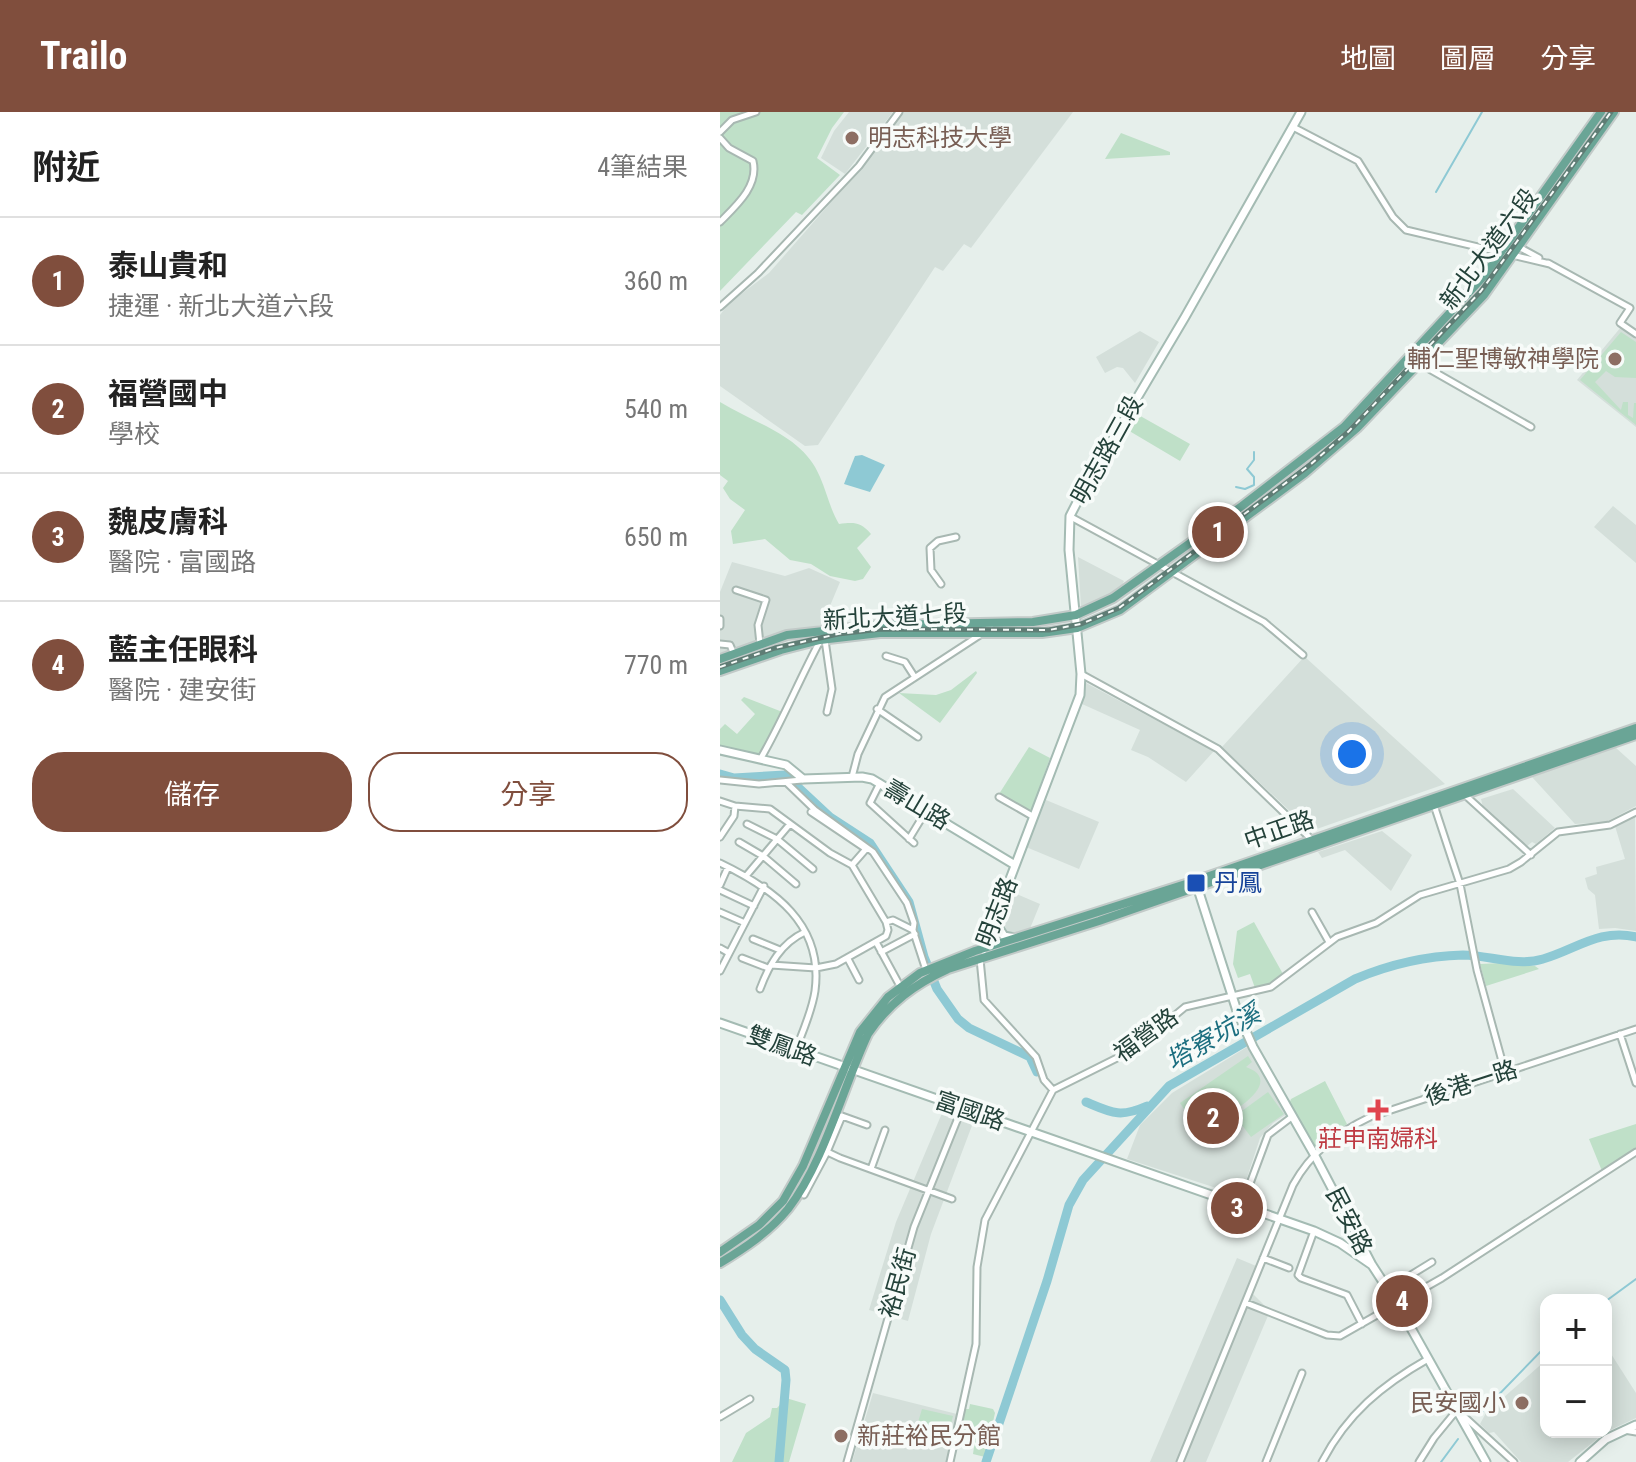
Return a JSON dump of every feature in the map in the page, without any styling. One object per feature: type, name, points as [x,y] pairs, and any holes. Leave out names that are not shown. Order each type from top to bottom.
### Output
[{"type":"main road","name":"新北大道六段","points":[[1076,615],[1113,598],[1325,444],[1467,296],[1503,251],[1601,112]]},
{"type":"main road","name":"新北大道六段","points":[[1077,628],[1120,610],[1333,451],[1476,305],[1614,112]]},
{"type":"main road","name":"新北大道七段","points":[[720,659],[787,635],[879,625],[1033,622],[1076,615]]},
{"type":"main road","name":"新北大道七段","points":[[720,671],[756,657],[823,640],[880,633],[1042,633],[1077,628]]},
{"type":"main road","name":"中正路","points":[[720,1252],[786,1204],[848,1069],[877,1020],[931,972],[980,959],[1636,728]]},
{"type":"main road","name":"中正路","points":[[720,1263],[753,1242],[786,1204],[824,1150],[838,1114],[860,1032],[872,1013],[900,986],[984,948],[1196,884],[1312,840],[1433,801],[1465,795],[1636,735]]},
{"type":"street","points":[[720,222],[742,200],[755,172],[753,161],[729,148],[720,135],[732,120],[756,112]]},
{"type":"street","points":[[720,307],[758,273],[859,166],[899,112]]},
{"type":"street","name":"明志路三段","points":[[1015,865],[1077,706],[1081,674],[1069,550],[1070,516],[1301,112]]},
{"type":"street","points":[[1293,127],[1358,161],[1400,226],[1406,230],[1503,251],[1516,251],[1550,264],[1630,308],[1620,323],[1636,334]]},
{"type":"street","points":[[1410,358],[1531,427]]},
{"type":"street","points":[[1070,516],[1264,622],[1303,655]]},
{"type":"street","points":[[941,584],[931,570],[930,548],[938,541],[956,537]]},
{"type":"street","points":[[736,590],[766,600],[758,625],[760,644]]},
{"type":"street","points":[[720,619],[720,626]]},
{"type":"street","points":[[852,777],[858,754],[885,697],[995,622]]},
{"type":"street","points":[[823,640],[832,689],[827,712]]},
{"type":"street","points":[[761,758],[786,715],[796,684],[823,640]]},
{"type":"street","points":[[720,644],[730,645],[733,652]]},
{"type":"street","points":[[886,656],[905,662],[914,676]]},
{"type":"street","points":[[1081,674],[1218,749],[1312,840]]},
{"type":"street","points":[[877,709],[918,737]]},
{"type":"street","points":[[720,750],[786,765],[802,780]]},
{"type":"street","name":"壽山路","points":[[802,780],[862,777],[880,783],[1015,865]]},
{"type":"street","points":[[720,780],[738,784],[802,780]]},
{"type":"street","points":[[786,782],[815,810],[873,852],[907,903],[914,932],[931,972]]},
{"type":"street","points":[[880,783],[870,803],[912,841],[926,811]]},
{"type":"street","points":[[1465,795],[1531,855]]},
{"type":"street","points":[[999,797],[1034,817]]},
{"type":"street","points":[[720,801],[735,806],[765,807],[852,865],[886,922],[888,933],[848,959],[816,968],[769,966],[742,958]]},
{"type":"street","points":[[1433,801],[1460,884],[1477,967],[1505,1072]]},
{"type":"street","points":[[720,837],[734,816],[735,806]]},
{"type":"street","points":[[811,812],[866,849],[852,865]]},
{"type":"street","name":"福營路","points":[[1053,1090],[1133,1050],[1185,1007],[1271,987],[1329,942],[1352,930],[1376,923],[1420,895],[1509,869],[1558,832],[1610,825],[1636,812]]},
{"type":"street","points":[[747,824],[777,839],[813,869]]},
{"type":"street","points":[[746,876],[790,824]]},
{"type":"street","points":[[739,842],[763,856],[796,884]]},
{"type":"street","points":[[720,863],[764,886],[781,899],[813,948],[816,968],[813,997],[795,1050]]},
{"type":"street","name":"明志路","points":[[980,959],[1015,865]]},
{"type":"street","points":[[728,867],[720,887],[754,906]]},
{"type":"street","points":[[1196,884],[1232,995]]},
{"type":"street","points":[[720,971],[764,886]]},
{"type":"street","points":[[720,912],[745,923]]},
{"type":"street","points":[[1312,912],[1329,942]]},
{"type":"street","points":[[886,922],[893,920],[914,932]]},
{"type":"street","points":[[994,920],[1004,936],[1017,938]]},
{"type":"street","points":[[760,989],[769,966],[780,950],[805,932]]},
{"type":"street","points":[[881,952],[914,932]]},
{"type":"street","points":[[753,939],[780,950]]},
{"type":"street","points":[[876,942],[900,986]]},
{"type":"street","points":[[720,948],[729,953]]},
{"type":"street","points":[[848,959],[859,980]]},
{"type":"street","points":[[950,1462],[976,1344],[977,1267],[985,1220],[1053,1090],[1044,1080],[1036,1057],[984,1000],[980,959]]},
{"type":"street","name":"民安路","points":[[1232,995],[1253,1047],[1372,1265],[1457,1410],[1514,1462]]},
{"type":"street","name":"雙鳳路","points":[[720,1023],[848,1069]]},
{"type":"street","name":"後港一路","points":[[1180,1462],[1278,1219],[1293,1185],[1314,1154],[1330,1139],[1370,1117],[1636,1029]]},
{"type":"street","points":[[1620,1034],[1636,1083]]},
{"type":"street","name":"富國路","points":[[848,1069],[1242,1206]]},
{"type":"street","name":"裕民街","points":[[847,1462],[914,1227],[962,1108]]},
{"type":"street","points":[[838,1114],[867,1125]]},
{"type":"street","points":[[1293,1116],[1268,1135],[1258,1154],[1242,1206],[1314,1231],[1340,1243],[1372,1265]]},
{"type":"street","points":[[871,1169],[885,1130]]},
{"type":"street","points":[[804,1195],[824,1150],[952,1199]]},
{"type":"street","points":[[1246,1303],[1319,1332],[1340,1336],[1398,1305],[1636,1152]]},
{"type":"street","points":[[1314,1231],[1298,1273],[1301,1278],[1347,1295],[1362,1324]]},
{"type":"street","points":[[1263,1258],[1289,1268]]},
{"type":"street","points":[[1388,1289],[1432,1262]]},
{"type":"street","points":[[1322,1462],[1348,1420],[1367,1400],[1397,1376],[1428,1359]]},
{"type":"street","points":[[1266,1462],[1302,1373]]},
{"type":"street","points":[[720,1417],[750,1399]]},
{"type":"street","points":[[1419,1462],[1457,1410],[1486,1462]]},
{"type":"street","points":[[1580,1462],[1606,1439],[1636,1425]]},
{"type":"street","points":[[1623,1430],[1636,1432]]},
{"type":"shaded area","name":"明志科技大學","points":[[849,112],[893,112],[845,174],[821,158],[834,131]]},
{"type":"shaded area","points":[[903,112],[1073,112],[971,248],[964,244],[943,271],[935,267],[818,445],[805,446],[720,386],[720,315],[729,303],[769,273],[861,168]]},
{"type":"shaded area","name":"輔仁聖博敏神學院","points":[[1621,327],[1636,338],[1636,427],[1577,380]]},
{"type":"shaded area","points":[[1140,331],[1159,342],[1135,383],[1123,368],[1117,367],[1105,373],[1096,357]]},
{"type":"shaded area","points":[[1613,506],[1636,525],[1636,563],[1594,527]]},
{"type":"shaded area","points":[[1078,557],[1124,581],[1119,592],[1087,609],[1081,607]]},
{"type":"shaded area","points":[[732,562],[785,576],[809,568],[840,582],[822,625],[782,633],[720,653],[720,592]]},
{"type":"shaded area","points":[[1304,657],[1445,784],[1311,831],[1222,747]]},
{"type":"shaded area","points":[[1086,683],[1214,751],[1186,782],[1148,757],[1131,750],[1140,730],[1082,704]]},
{"type":"shaded area","points":[[1615,747],[1636,766],[1636,806],[1606,822],[1575,824],[1532,777]]},
{"type":"shaded area","points":[[1513,789],[1555,828],[1536,844],[1532,842],[1526,847],[1483,807],[1481,799]]},
{"type":"shaded area","points":[[1046,800],[1099,822],[1079,869],[1026,847]]},
{"type":"shaded area","points":[[1635,816],[1636,931],[1599,929],[1595,895],[1588,889],[1585,878],[1597,874],[1596,867],[1625,859],[1615,826]]},
{"type":"shaded area","points":[[1382,831],[1412,855],[1391,891],[1345,850],[1322,858],[1318,852]]},
{"type":"shaded area","points":[[1014,893],[1040,904],[1029,931],[1017,934],[1008,932],[1003,925]]},
{"type":"shaded area","points":[[1247,1047],[1287,1114],[1273,1123],[1260,1138],[1241,1196],[1127,1159],[1140,1125],[1172,1093]]},
{"type":"shaded area","points":[[945,1106],[976,1115],[931,1234],[908,1321],[869,1310],[896,1222]]},
{"type":"shaded area","points":[[1237,1258],[1261,1268],[1252,1293],[1270,1311],[1206,1462],[1150,1462]]},
{"type":"shaded area","points":[[1612,1355],[1636,1393],[1636,1418],[1612,1429]]},
{"type":"shaded area","name":"民安國小","points":[[1540,1365],[1540,1438],[1598,1438],[1568,1462],[1521,1462],[1494,1432],[1489,1433],[1480,1424],[1486,1413]]},
{"type":"shaded area","points":[[873,1393],[957,1414],[946,1462],[852,1462]]},
{"type":"green space","points":[[720,112],[844,112],[817,158],[840,175],[802,215],[796,212],[720,291]]},
{"type":"green space","points":[[1121,133],[1170,152],[1170,155],[1105,159]]},
{"type":"green space","points":[[1621,332],[1636,342],[1636,378],[1615,377],[1606,371],[1595,382],[1621,410],[1623,402],[1628,402],[1628,415],[1633,418],[1636,403],[1636,425],[1580,380]]},
{"type":"green space","points":[[720,402],[777,432],[802,451],[820,477],[839,524],[857,524],[871,534],[857,548],[871,567],[863,579],[855,581],[830,576],[811,564],[790,560],[765,539],[733,544],[731,531],[745,510],[730,499],[723,488],[728,481],[720,475]]},
{"type":"green space","points":[[1135,413],[1190,444],[1180,461],[1126,429]]},
{"type":"green space","points":[[976,671],[940,723],[899,693],[936,695],[951,690]]},
{"type":"green space","points":[[744,697],[785,713],[760,755],[720,747],[720,729],[725,724],[737,734],[755,714],[741,700]]},
{"type":"green space","points":[[1029,747],[1050,758],[1032,809],[1028,811],[999,794]]},
{"type":"green space","points":[[1254,922],[1283,974],[1255,988],[1250,974],[1238,978],[1233,964],[1237,931]]},
{"type":"green space","points":[[1501,963],[1539,969],[1486,986],[1480,964]]},
{"type":"green space","points":[[1248,1056],[1252,1062],[1246,1067],[1257,1073],[1260,1080],[1252,1097],[1243,1105],[1215,1121],[1201,1116],[1195,1102],[1184,1109],[1180,1103]]},
{"type":"green space","points":[[1325,1081],[1347,1124],[1316,1146],[1289,1104],[1291,1099]]},
{"type":"green space","points":[[1268,1092],[1284,1114],[1251,1137],[1235,1116]]},
{"type":"green space","points":[[1636,1124],[1636,1149],[1602,1171],[1589,1139]]},
{"type":"green space","points":[[786,1398],[806,1404],[789,1462],[732,1462],[746,1433],[770,1417],[772,1408],[777,1408]]},
{"type":"green space","points":[[970,1404],[993,1409],[995,1413],[985,1457],[973,1454],[974,1447],[960,1444],[964,1409],[969,1409]]},
{"type":"green space","points":[[922,1409],[953,1416],[947,1439],[915,1432]]},
{"type":"water","points":[[862,455],[885,465],[870,492],[844,484],[855,456]]},
{"type":"waterway","points":[[1436,192],[1482,112]]},
{"type":"waterway","points":[[1236,487],[1245,489],[1254,485],[1254,477],[1247,469],[1254,460],[1254,452]]},
{"type":"waterway","points":[[720,774],[734,778],[785,775],[830,817],[870,843],[909,902],[924,957],[937,989],[958,1019],[969,1028],[1030,1057],[1037,1072]]},
{"type":"waterway","name":"塔寮坑溪","points":[[986,1462],[1047,1281],[1069,1205],[1083,1180],[1169,1086],[1355,979],[1381,969],[1422,959],[1463,955],[1533,961],[1611,935],[1636,937]]},
{"type":"waterway","points":[[1086,1102],[1116,1113],[1147,1106]]},
{"type":"waterway","points":[[1612,1297],[1636,1279]]},
{"type":"waterway","points":[[720,1300],[742,1335],[755,1349],[785,1370],[779,1462]]},
{"type":"waterway","points":[[1480,1414],[1540,1352]]},
{"type":"waterway","points":[[1441,1462],[1458,1439]]},
{"type":"railway","points":[[720,667],[775,648],[838,634],[881,629],[1049,630],[1081,624],[1119,608],[1311,464],[1349,431],[1481,291],[1611,112]]},
{"type":"place","name":"明志科技大學","points":[[852,138]]},
{"type":"place","name":"輔仁聖博敏神學院","points":[[1615,359]]},
{"type":"place","name":"泰山貴和","points":[[1218,532]]},
{"type":"place","name":"丹鳳","points":[[1196,883]]},
{"type":"place","name":"莊申南婦科","points":[[1378,1110]]},
{"type":"place","name":"福營國中","points":[[1213,1118]]},
{"type":"place","name":"魏皮膚科","points":[[1237,1208]]},
{"type":"place","name":"藍主任眼科","points":[[1402,1301]]},
{"type":"place","name":"民安國小","points":[[1522,1403]]},
{"type":"place","name":"新莊裕民分館","points":[[841,1436]]}]
